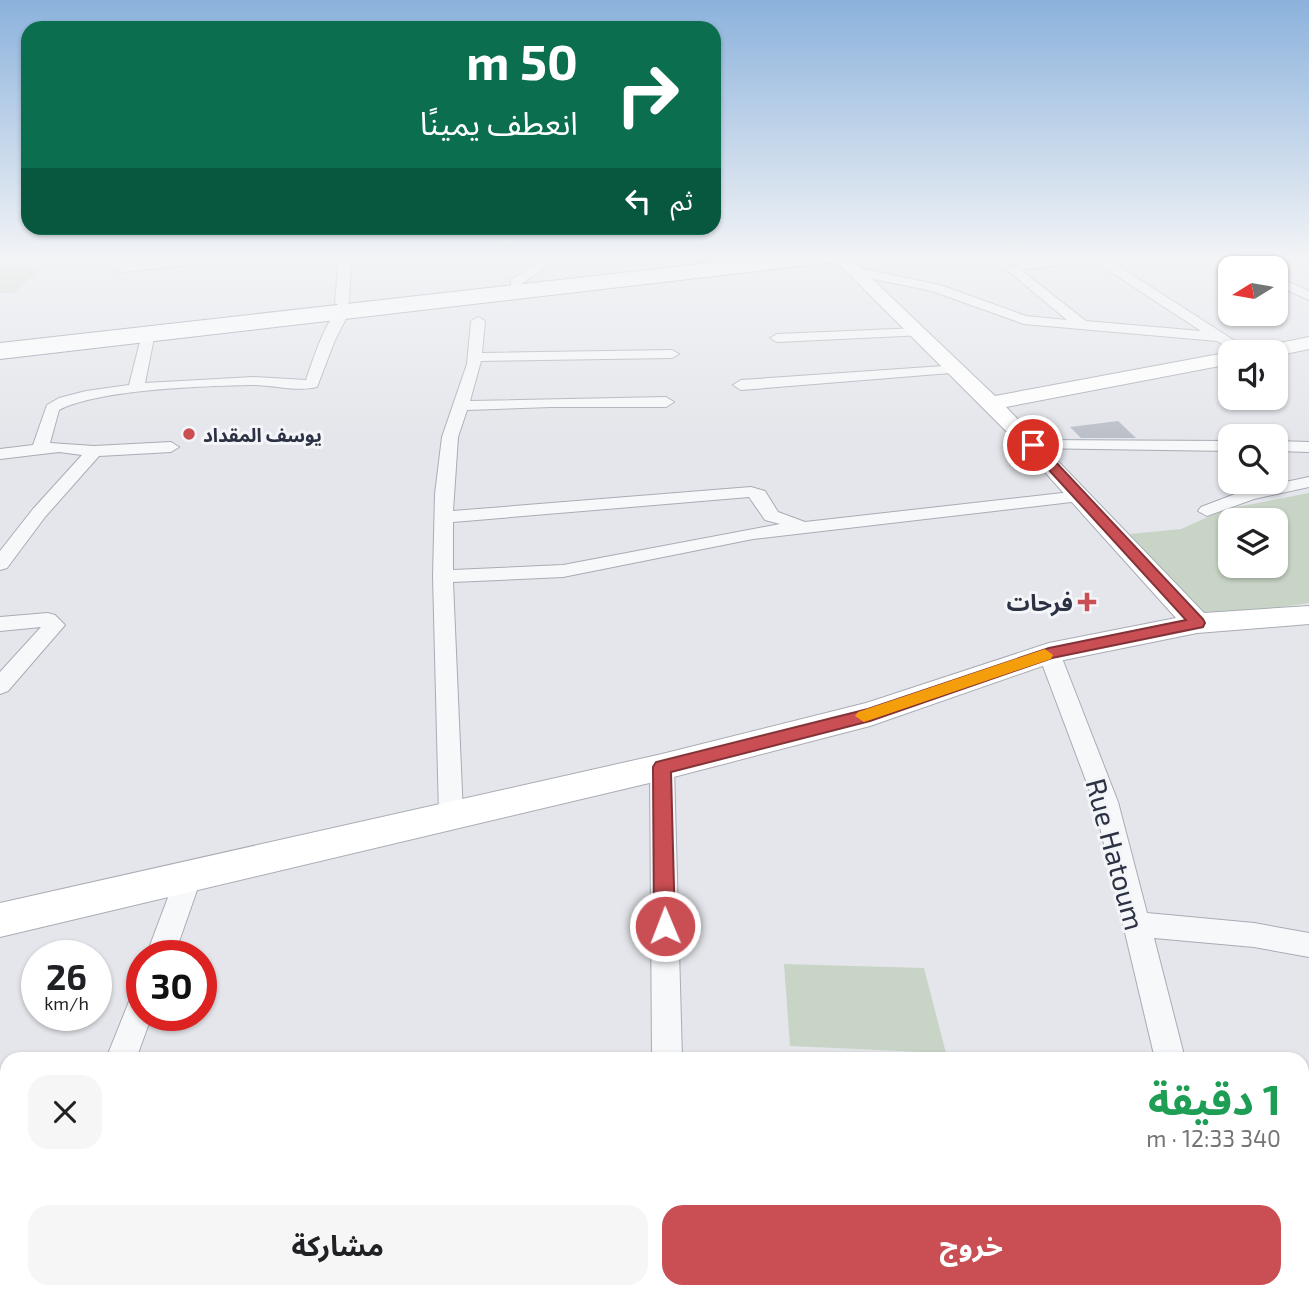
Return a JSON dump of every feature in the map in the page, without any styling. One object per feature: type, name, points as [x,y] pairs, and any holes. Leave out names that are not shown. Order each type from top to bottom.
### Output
[{"type":"highway","points":[[0,343],[252,317]]},
{"type":"highway","points":[[0,351],[272,317]]},
{"type":"highway","points":[[478,317],[478,321]]},
{"type":"highway","points":[[478,321],[481,317]]},
{"type":"street","points":[[40,448],[51,408],[57,403],[136,389],[253,381],[312,384],[339,317]]},
{"type":"street","points":[[902,317],[1033,445],[1197,623]]},
{"type":"street","points":[[1014,317],[1085,327],[1220,337]]},
{"type":"street","points":[[1072,317],[1085,327]]},
{"type":"street","points":[[1189,317],[1225,340]]},
{"type":"street","points":[[451,815],[443,576],[446,469],[458,406],[475,357],[478,321]]},
{"type":"street","points":[[777,338],[919,332]]},
{"type":"street","points":[[136,389],[148,333]]},
{"type":"street","points":[[1288,347],[1309,343]]},
{"type":"street","points":[[475,357],[672,354]]},
{"type":"street","points":[[991,402],[1218,360]]},
{"type":"street","points":[[741,386],[958,369]]},
{"type":"street","points":[[458,406],[551,402],[666,402]]},
{"type":"street","points":[[1033,445],[1218,446]]},
{"type":"street","points":[[0,454],[40,448],[73,447],[94,451],[171,446]]},
{"type":"street","points":[[1288,446],[1309,447]]},
{"type":"street","points":[[0,564],[39,513],[94,451]]},
{"type":"street","points":[[1207,511],[1249,495],[1309,482]]},
{"type":"street","points":[[444,517],[751,492],[759,495],[771,516],[806,527]]},
{"type":"street","points":[[443,576],[563,571],[741,535],[1080,496]]},
{"type":"street","points":[[0,920],[662,767],[870,715],[1049,653],[1197,623],[1309,615]]},
{"type":"street","points":[[0,624],[48,620],[55,625],[0,686]]},
{"type":"street","name":"Rue Hatoum","points":[[1049,653],[1106,802],[1168,1052]]},
{"type":"street","points":[[662,767],[667,1052]]},
{"type":"street","points":[[166,940],[189,876]]},
{"type":"street","points":[[1135,923],[1254,935],[1309,945]]},
{"type":"street","points":[[124,1052],[132,1031]]},
{"type":"green space","points":[[1309,493],[1309,603],[1204,618],[1130,534],[1181,529],[1218,513],[1218,578],[1288,578],[1288,508],[1231,508]]},
{"type":"green space","points":[[784,964],[924,968],[946,1052],[924,1052],[790,1046]]},
{"type":"building","points":[[1118,421],[1136,438],[1081,438],[1070,427]]},
{"type":"slow traffic","points":[[864,716],[1045,655]]},
{"type":"place","name":"يوسف المقداد","points":[[189,434]]},
{"type":"place","name":"فرحات","points":[[1087,602]]},
{"type":"route","points":[[665,926],[662,767],[870,715],[1049,653],[1197,623],[1033,445]]}]
